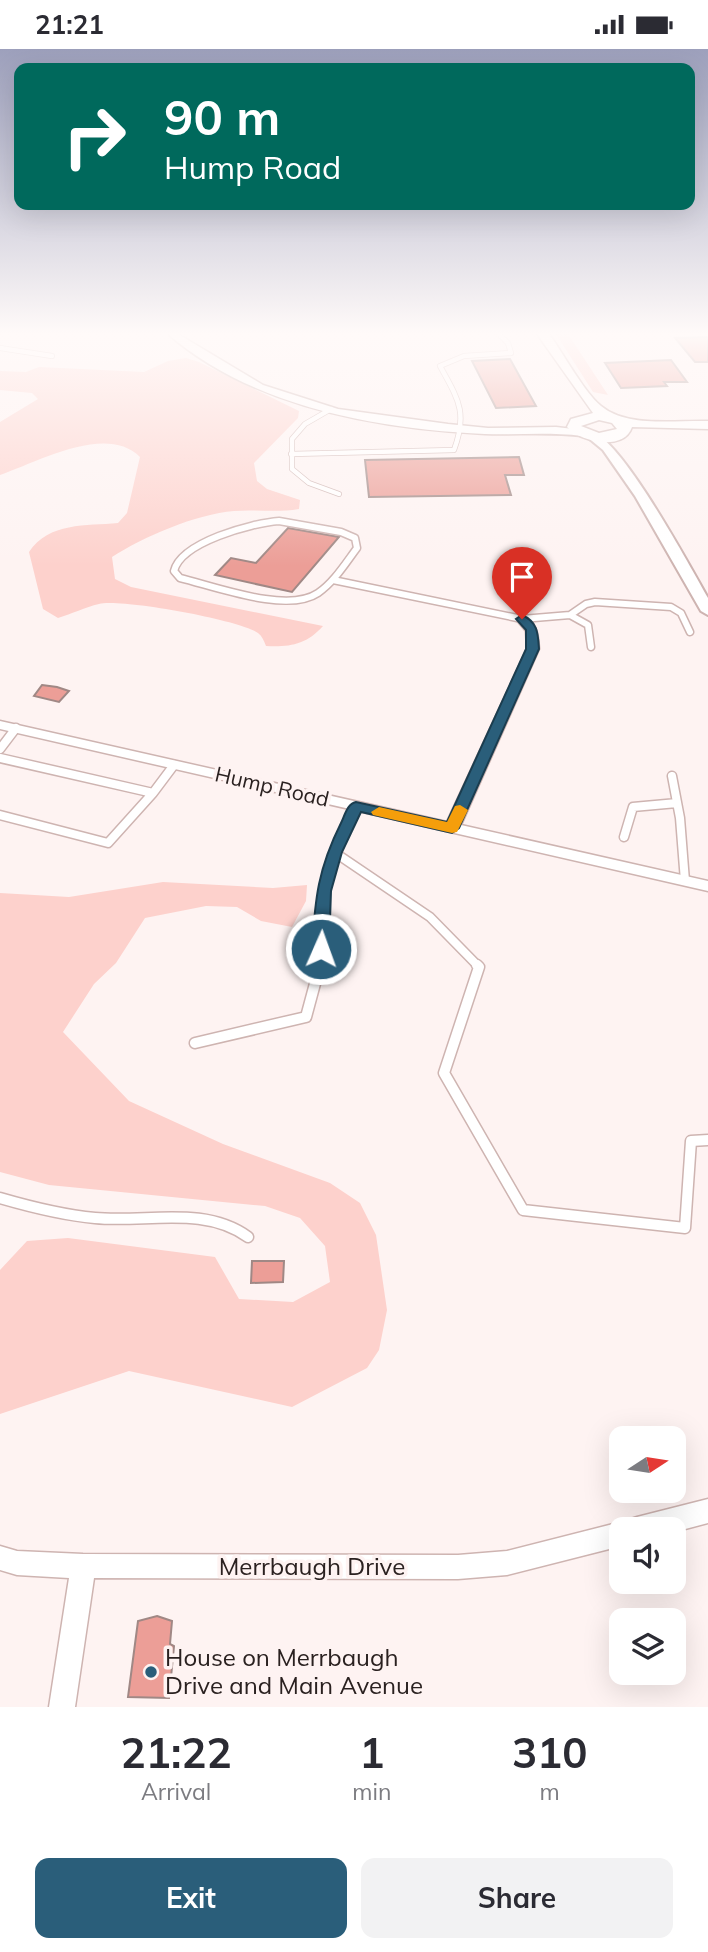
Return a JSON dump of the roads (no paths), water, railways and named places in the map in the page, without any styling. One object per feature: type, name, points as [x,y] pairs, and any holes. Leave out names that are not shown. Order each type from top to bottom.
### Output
[{"type":"main road","points":[[583,428],[585,411]]},
{"type":"main road","points":[[599,411],[617,426]]},
{"type":"main road","points":[[583,428],[617,426]]},
{"type":"main road","points":[[583,428],[708,427]]},
{"type":"street","points":[[344,411],[401,422],[463,428],[509,431],[583,428],[604,442],[632,487],[643,499]]},
{"type":"street","points":[[617,426],[618,446],[643,499],[708,611]]},
{"type":"street","points":[[452,828],[533,649],[532,630],[522,619]]},
{"type":"street","name":"Hump Road","points":[[0,725],[708,886]]},
{"type":"street","points":[[684,1517],[708,1511]]},
{"type":"street","name":"Merrbaugh Drive","points":[[0,1558],[17,1563],[83,1566],[458,1567],[507,1563],[609,1537]]},
{"type":"street","points":[[62,1707],[83,1566]]},
{"type":"lane","points":[[326,411],[314,417],[297,431],[292,439],[292,469],[320,488],[339,494]]},
{"type":"lane","points":[[292,454],[454,450],[463,428],[461,411]]},
{"type":"lane","points":[[279,521],[341,532],[355,538],[357,548],[333,580],[319,594],[307,599],[281,601],[180,578],[174,571],[174,566],[194,546],[263,522],[279,521]]},
{"type":"lane","points":[[333,580],[522,619],[570,615],[586,604],[595,602],[671,607],[684,617],[690,632]]},
{"type":"lane","points":[[570,615],[588,625],[591,647]]},
{"type":"lane","points":[[0,750],[16,728]]},
{"type":"lane","points":[[0,758],[153,793]]},
{"type":"lane","points":[[0,815],[108,843],[174,765]]},
{"type":"lane","points":[[672,776],[685,881]]},
{"type":"lane","points":[[624,837],[633,807],[677,803]]},
{"type":"lane","points":[[195,1043],[306,1017],[320,971],[323,891],[334,852],[356,807]]},
{"type":"lane","points":[[334,852],[430,917],[479,967],[444,1073],[523,1210],[685,1228],[691,1141],[708,1140]]},
{"type":"lane","points":[[0,1198],[96,1218],[217,1220],[239,1227],[248,1237]]},
{"type":"place","name":"House on Merrbaugh Drive and Main Avenue","points":[[151,1672]]}]
